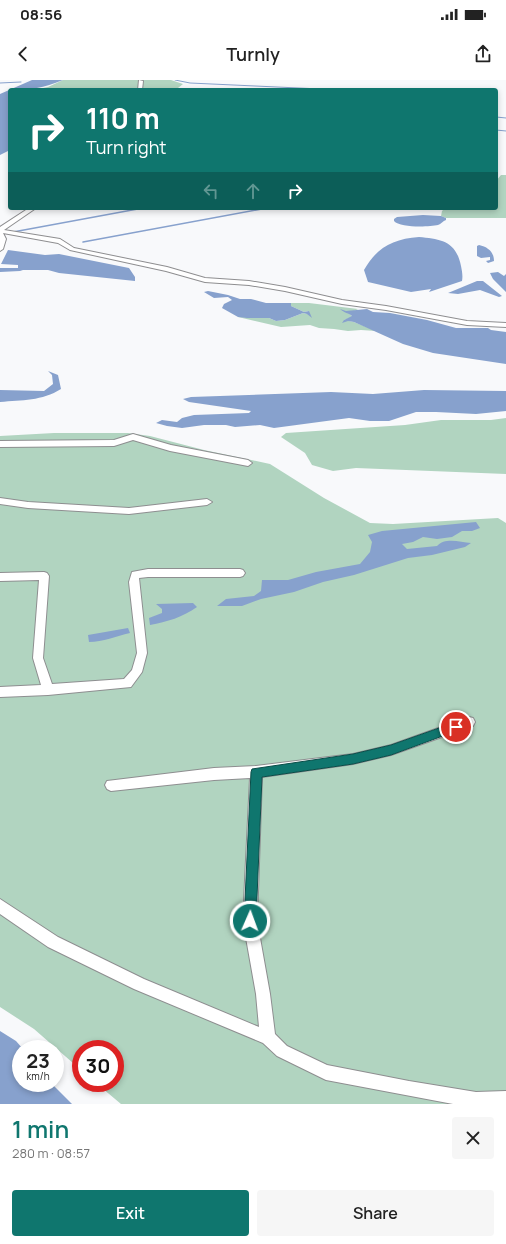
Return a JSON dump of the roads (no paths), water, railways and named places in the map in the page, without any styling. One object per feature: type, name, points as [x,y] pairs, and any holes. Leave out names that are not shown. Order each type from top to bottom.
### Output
[{"type":"street","points":[[0,231],[30,210]]},
{"type":"street","points":[[0,231],[3,239],[0,249]]},
{"type":"street","points":[[0,231],[60,241],[72,249],[167,269],[205,280],[249,283],[285,289],[342,302],[386,308],[467,323],[506,325]]},
{"type":"street","points":[[0,444],[114,443],[133,437],[170,448],[248,463]]},
{"type":"street","points":[[0,501],[28,505],[129,511],[207,502]]},
{"type":"street","points":[[0,692],[127,684],[137,672],[142,653],[134,582],[135,575],[148,573],[240,573]]},
{"type":"street","points":[[0,577],[44,576],[38,658],[48,690]]},
{"type":"street","points":[[111,785],[214,774],[256,772],[353,759],[391,750],[469,722]]},
{"type":"street","points":[[256,772],[250,921],[263,994],[268,1038]]},
{"type":"street","points":[[0,906],[60,945],[139,984],[268,1038],[282,1051],[326,1072],[409,1089],[476,1100],[506,1099]]},
{"type":"water","points":[[32,80],[63,80],[37,88],[14,88]]},
{"type":"water","points":[[8,90],[8,151],[0,155],[0,94]]},
{"type":"water","points":[[423,215],[441,216],[446,218],[446,220],[438,225],[428,226],[408,226],[394,221],[397,217]]},
{"type":"water","points":[[419,237],[441,240],[451,246],[459,258],[462,281],[429,292],[431,289],[411,292],[368,282],[364,270],[374,255],[394,242]]},
{"type":"water","points":[[479,245],[490,250],[494,261],[488,263],[486,261],[490,260],[490,257],[481,258],[477,256],[477,246]]},
{"type":"water","points":[[8,250],[45,255],[59,254],[129,268],[135,277],[135,281],[59,273],[48,270],[0,272],[0,268],[18,268],[18,265],[1,264]]},
{"type":"water","points":[[498,272],[504,276],[506,274],[506,292],[493,279],[490,273]]},
{"type":"water","points":[[477,281],[483,281],[502,296],[499,297],[480,290],[458,294],[448,293]]},
{"type":"water","points":[[208,291],[240,299],[251,299],[266,303],[291,303],[291,306],[304,312],[309,311],[312,318],[303,313],[285,320],[276,321],[269,318],[238,317],[222,308],[224,304],[232,300],[228,297],[214,298],[204,292]]},
{"type":"water","points":[[340,309],[346,311],[367,309],[373,312],[390,313],[427,320],[456,328],[488,328],[491,330],[506,332],[506,364],[433,353],[403,344],[354,322],[348,321],[342,323],[344,320],[352,316]]},
{"type":"water","points":[[48,371],[58,375],[61,389],[39,398],[0,402],[0,390],[44,391],[53,384],[52,375]]},
{"type":"water","points":[[424,390],[506,391],[506,411],[476,414],[416,412],[389,421],[370,421],[349,418],[274,428],[260,425],[235,427],[226,425],[204,425],[182,428],[156,423],[162,420],[177,422],[182,418],[194,415],[249,413],[251,411],[189,402],[183,399],[191,397],[331,392],[373,394]]},
{"type":"water","points":[[476,522],[480,528],[472,531],[462,531],[452,537],[437,539],[423,537],[413,542],[402,544],[407,549],[437,546],[440,543],[448,541],[471,543],[465,547],[432,555],[408,558],[354,575],[323,582],[294,592],[261,599],[242,606],[217,606],[226,599],[254,596],[261,591],[262,580],[288,580],[316,572],[360,564],[370,552],[372,542],[368,535],[382,531]]},
{"type":"water","points":[[193,603],[197,607],[186,614],[169,621],[150,625],[149,618],[162,613],[162,609],[156,604]]},
{"type":"water","points":[[128,628],[130,633],[104,640],[89,642],[88,635]]},
{"type":"water","points":[[0,1031],[14,1040],[12,1040],[12,1092],[60,1092],[72,1104],[0,1104]]},
{"type":"waterway","points":[[175,80],[190,83],[299,88]]},
{"type":"waterway","points":[[0,83],[21,82]]},
{"type":"waterway","points":[[498,117],[506,118]]},
{"type":"waterway","points":[[498,130],[506,131]]},
{"type":"waterway","points":[[13,232],[132,210]]},
{"type":"waterway","points":[[83,242],[256,210]]}]
